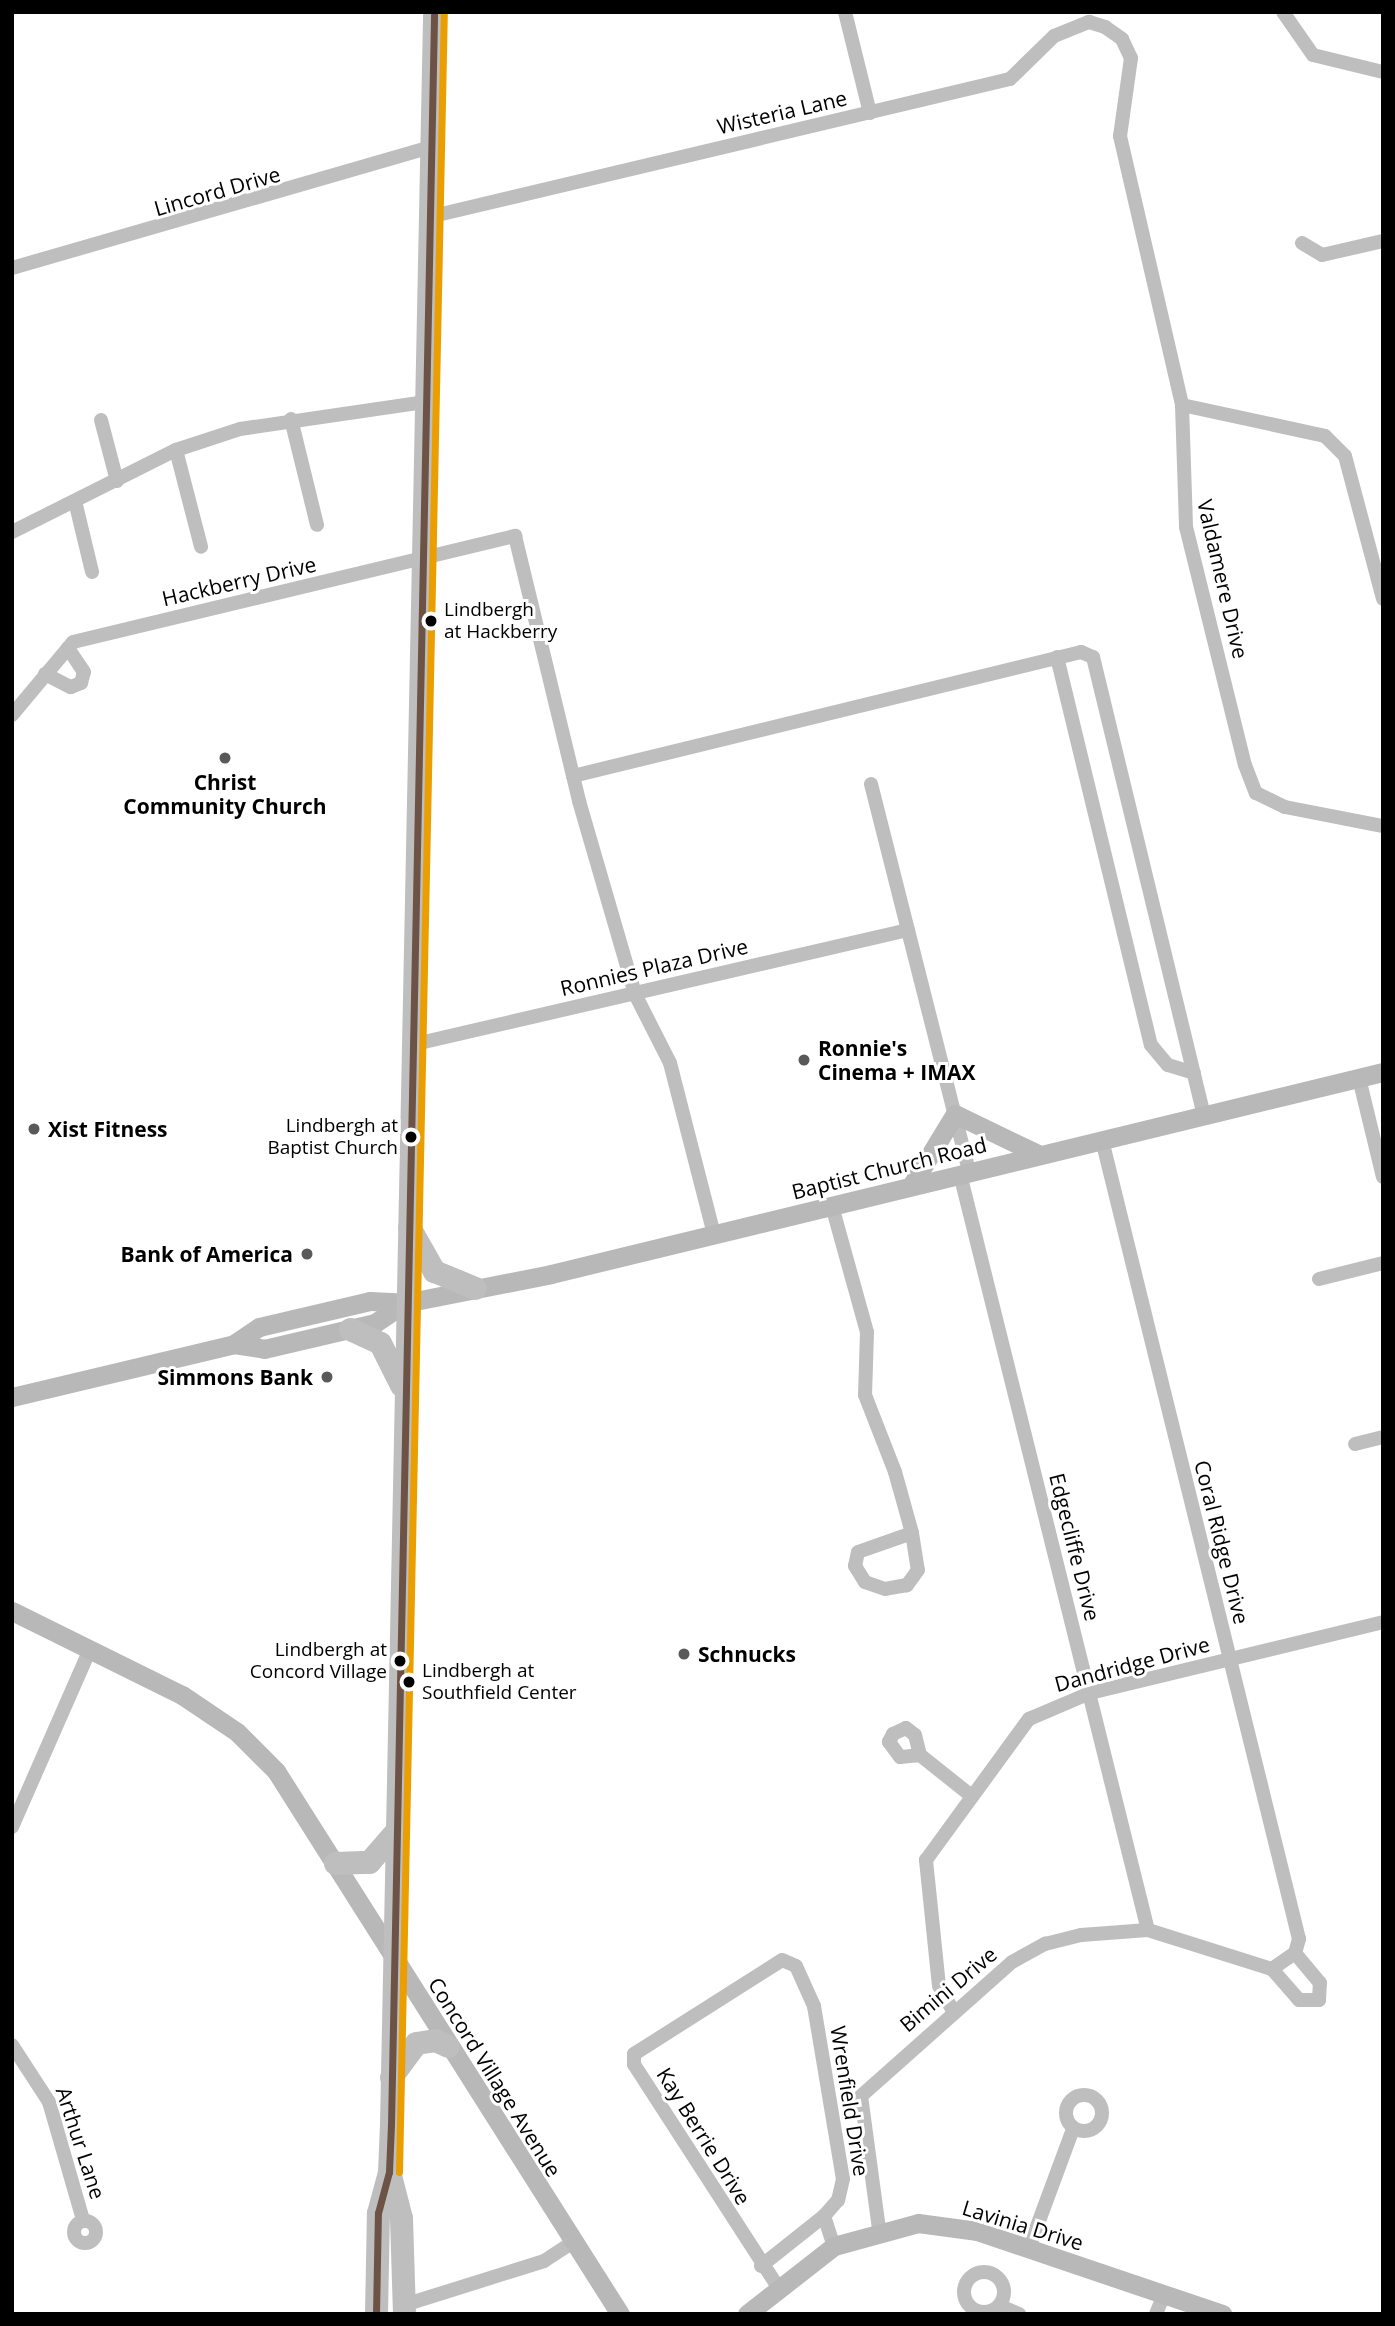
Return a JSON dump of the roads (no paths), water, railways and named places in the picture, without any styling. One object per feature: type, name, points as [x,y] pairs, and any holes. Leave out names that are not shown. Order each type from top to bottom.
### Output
[{"type":"main road","points":[[376,2314],[378,2213],[389,2172],[391,1958],[422,558],[413,403],[429,218],[434,12]]},
{"type":"main road","points":[[407,1224],[431,1268],[475,1288]]},
{"type":"main road","points":[[350,1329],[380,1343],[404,1391]]},
{"type":"main road","points":[[335,1863],[369,1862],[395,1832]]},
{"type":"main road","points":[[391,2077],[416,2043],[435,2040],[448,2046]]},
{"type":"main road","points":[[389,2172],[401,2218],[404,2309]]},
{"type":"street","points":[[845,12],[870,113]]},
{"type":"street","points":[[1283,12],[1313,55],[1383,72]]},
{"type":"street","name":"Wisteria Lane","points":[[429,218],[1010,79],[1070,27],[1089,22],[1122,38]]},
{"type":"street","name":"Valdamere Drive","points":[[1122,38],[1131,58],[1120,135],[1182,405],[1186,527],[1256,793],[1285,807],[1383,825]]},
{"type":"street","name":"Lincord Drive","points":[[12,268],[431,147]]},
{"type":"street","points":[[1302,243],[1322,255],[1383,241]]},
{"type":"street","points":[[12,532],[176,450],[291,419],[369,409],[384,401],[413,403]]},
{"type":"street","points":[[1182,405],[1325,436],[1338,449],[1356,485],[1383,599]]},
{"type":"street","points":[[291,419],[317,526]]},
{"type":"street","points":[[101,420],[117,481]]},
{"type":"street","points":[[176,450],[201,547]]},
{"type":"street","points":[[75,502],[92,572]]},
{"type":"street","name":"Hackberry Drive","points":[[68,648],[515,536],[573,776]]},
{"type":"street","points":[[12,715],[45,674],[68,648],[85,672],[81,683],[71,687],[45,674]]},
{"type":"street","points":[[714,1234],[670,1063],[635,994],[573,776],[1058,657],[1081,652],[1093,657],[1204,1115]]},
{"type":"street","points":[[1058,657],[1151,1045],[1168,1065],[1194,1073]]},
{"type":"street","points":[[871,784],[955,1114],[965,1172]]},
{"type":"street","name":"Ronnies Plaza Drive","points":[[411,1045],[908,930]]},
{"type":"street","name":"Baptist Church Road","points":[[12,1397],[234,1344],[259,1327],[357,1303],[405,1303],[475,1288],[832,1206],[1383,1072]]},
{"type":"street","points":[[1359,1078],[1383,1177]]},
{"type":"street","points":[[955,1114],[1040,1155]]},
{"type":"street","points":[[911,1186],[955,1114]]},
{"type":"street","name":"Coral Ridge Drive","points":[[1102,1140],[1299,1939],[1290,1957]]},
{"type":"street","name":"Edgecliffe Drive","points":[[965,1172],[1148,1930]]},
{"type":"street","points":[[832,1206],[867,1332],[865,1395],[912,1533],[918,1570],[907,1585],[885,1589],[865,1582],[855,1566],[858,1552],[912,1533]]},
{"type":"street","points":[[1319,1279],[1383,1263]]},
{"type":"street","name":"Baptist Church Road","points":[[234,1344],[264,1349],[350,1329],[375,1323],[405,1303]]},
{"type":"street","points":[[1355,1444],[1383,1437]]},
{"type":"street","name":"Concord Village Avenue","points":[[12,1611],[182,1695],[237,1732],[295,1793],[391,1958],[620,2314]]},
{"type":"street","name":"Dandridge Drive","points":[[952,2009],[939,1986],[923,1877],[933,1844],[1029,1719],[1090,1693],[1383,1622]]},
{"type":"street","points":[[12,1828],[90,1649]]},
{"type":"street","points":[[920,1755],[969,1794]]},
{"type":"street","name":"Bimini Drive","points":[[879,2229],[861,2096],[952,2009],[1045,1944],[1148,1930],[1272,1969]]},
{"type":"street","points":[[1290,1957],[1320,1983],[1319,2000],[1299,2000],[1272,1969],[1290,1957]]},
{"type":"street","name":"Wrenfield Drive","points":[[791,1961],[814,2006],[843,2179],[838,2200],[824,2216]]},
{"type":"street","name":"Kay Berrie Drive","points":[[778,2287],[761,2266],[634,2064],[634,2054],[773,1964],[791,1961]]},
{"type":"street","name":"Arthur Lane","points":[[12,2045],[49,2102],[83,2220]]},
{"type":"street","points":[[1029,2248],[1073,2129]]},
{"type":"street","points":[[761,2266],[824,2216],[834,2246]]},
{"type":"street","name":"Lavinia Drive","points":[[747,2314],[778,2287],[834,2246],[879,2229],[957,2226],[1222,2314]]},
{"type":"street","points":[[404,2309],[544,2261],[573,2242]]},
{"type":"street","points":[[1156,2314],[1164,2294]]},
{"type":"street","points":[[1000,2306],[1019,2314]]},
{"type":"place","name":"Lindbergh at Hackberry","points":[[431,621]]},
{"type":"place","name":"Christ Community Church","points":[[225,758]]},
{"type":"place","name":"Ronnie's Cinema + IMAX","points":[[804,1060]]},
{"type":"place","name":"Xist Fitness","points":[[34,1129]]},
{"type":"place","name":"Lindbergh at Baptist Church","points":[[411,1137]]},
{"type":"place","name":"Bank of America","points":[[307,1254]]},
{"type":"place","name":"Simmons Bank","points":[[327,1377]]},
{"type":"place","name":"Schnucks","points":[[684,1654]]},
{"type":"place","name":"Lindbergh at Concord Village","points":[[400,1661]]},
{"type":"place","name":"Lindbergh at Southfield Center","points":[[409,1682]]}]
